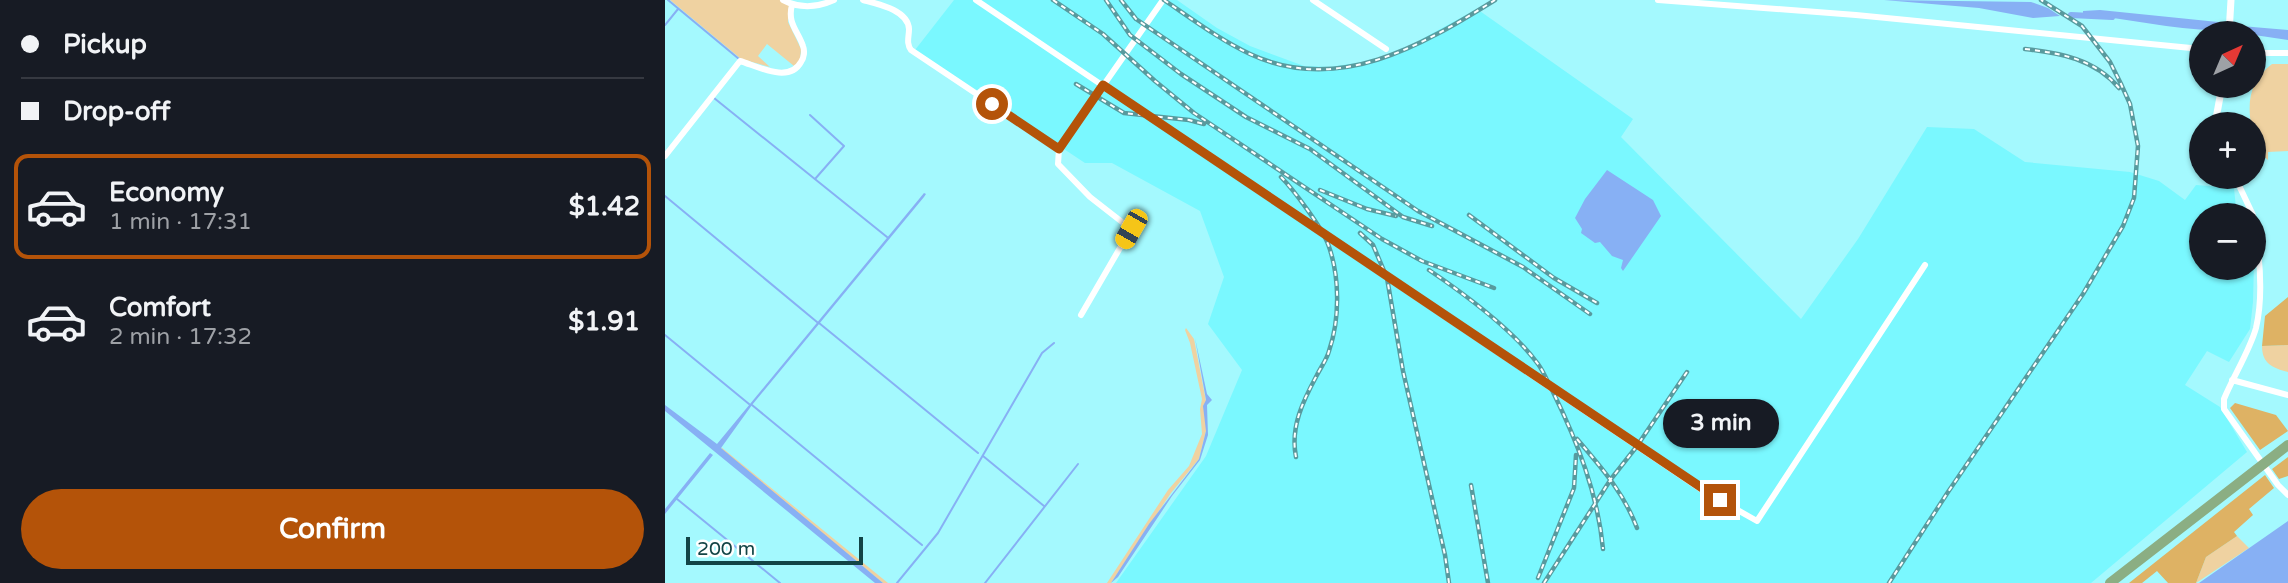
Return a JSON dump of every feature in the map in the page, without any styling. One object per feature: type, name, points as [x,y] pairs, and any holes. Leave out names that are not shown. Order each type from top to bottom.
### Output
[{"type":"highway","points":[[2110,583],[2288,445]]},
{"type":"street","points":[[783,0],[797,8],[834,0]]},
{"type":"street","points":[[863,0],[889,7],[906,20],[909,24],[908,46],[911,50],[1059,149]]},
{"type":"street","points":[[977,0],[1702,490],[1757,521],[1924,265]]},
{"type":"street","points":[[1081,315],[1131,229],[1090,197],[1058,163],[1059,149],[1163,0]]},
{"type":"street","points":[[1313,0],[1387,49]]},
{"type":"street","points":[[1658,0],[1868,16],[2189,48]]},
{"type":"street","points":[[2230,21],[2231,0]]},
{"type":"street","points":[[665,156],[740,61],[778,73],[787,73],[798,66],[804,53],[791,21],[792,5]]},
{"type":"street","points":[[2266,53],[2288,53]]},
{"type":"street","points":[[2260,280],[2255,330],[2224,399],[2224,409],[2288,495]]},
{"type":"street","points":[[2232,380],[2288,395]]},
{"type":"shaded area","points":[[670,0],[780,0],[789,5],[788,22],[801,49],[800,61],[794,66],[767,44],[758,56],[770,67],[741,59]]},
{"type":"shaded area","points":[[954,0],[1177,0],[1217,28],[1250,46],[1304,66],[1330,67],[1376,60],[1398,52],[1477,9],[1633,119],[1621,137],[1801,319],[1858,239],[1927,127],[1974,129],[2025,162],[2130,172],[2159,181],[2185,200],[2193,189],[2234,189],[2236,203],[2189,203],[2189,280],[2254,280],[2250,329],[2229,362],[2207,351],[2185,385],[2220,407],[2247,452],[2091,583],[1116,583],[1206,456],[1242,370],[1208,324],[1224,277],[1200,211],[1112,163],[1085,163],[915,50]]},
{"type":"shaded area","points":[[1884,0],[2031,2],[2060,16],[2033,18],[1979,8]]},
{"type":"shaded area","points":[[2100,10],[2208,21],[2189,21],[2189,28],[2083,16],[2083,11]]},
{"type":"shaded area","points":[[2266,28],[2288,30],[2288,40],[2266,37]]},
{"type":"shaded area","points":[[2272,64],[2288,64],[2288,151],[2268,152],[2268,160],[2266,112],[2250,112],[2250,106],[2250,98],[2266,98],[2266,69]]},
{"type":"shaded area","points":[[1607,170],[1653,200],[1661,216],[1623,271],[1623,260],[1612,256],[1600,242],[1595,243],[1581,233],[1582,229],[1575,218],[1585,199]]},
{"type":"shaded area","points":[[924,193],[924,197],[752,405],[721,448],[883,583],[875,583],[665,411],[665,405],[717,444]]},
{"type":"shaded area","points":[[2288,297],[2288,345],[2262,346],[2265,316]]},
{"type":"shaded area","points":[[1186,328],[1194,339],[1206,401],[1206,431],[1199,459],[1171,493],[1111,583],[1107,583],[1168,490],[1189,466],[1202,434],[1202,399]]},
{"type":"shaded area","points":[[1195,338],[1207,394],[1212,400],[1207,405],[1208,435],[1200,460],[1172,496],[1118,577],[1111,583],[1149,524],[1199,459],[1206,431],[1203,406],[1206,400]]},
{"type":"shaded area","points":[[2288,345],[2288,372],[2273,367],[2266,361],[2262,346]]},
{"type":"shaded area","points":[[2235,403],[2276,415],[2288,431],[2260,450],[2230,408]]},
{"type":"shaded area","points":[[721,447],[888,583],[883,583],[725,454]]},
{"type":"shaded area","points":[[710,453],[713,455],[665,514],[665,509]]},
{"type":"shaded area","points":[[2288,457],[2288,476],[2279,479],[2272,469]]},
{"type":"shaded area","points":[[2265,475],[2274,488],[2249,509],[2253,515],[2234,532],[2237,536],[2206,557],[2196,583],[2168,583],[2157,571],[2142,583],[2129,583]]},
{"type":"shaded area","points":[[2288,521],[2288,583],[2199,583]]},
{"type":"shaded area","points":[[2237,536],[2249,548],[2196,583],[2206,557]]},
{"type":"waterway","points":[[668,0],[739,59]]},
{"type":"waterway","points":[[665,25],[678,9]]},
{"type":"waterway","points":[[2071,15],[2112,17]]},
{"type":"waterway","points":[[714,98],[887,237]]},
{"type":"waterway","points":[[810,115],[844,146],[815,179]]},
{"type":"waterway","points":[[665,196],[817,322]]},
{"type":"waterway","points":[[819,323],[978,453]]},
{"type":"waterway","points":[[665,335],[749,404]]},
{"type":"waterway","points":[[897,583],[938,533],[1042,353],[1054,343]]},
{"type":"waterway","points":[[752,405],[922,545]]},
{"type":"waterway","points":[[983,456],[1044,506]]},
{"type":"waterway","points":[[985,583],[1078,464]]},
{"type":"waterway","points":[[677,499],[780,583]]},
{"type":"railway","points":[[1053,0],[1103,34],[1194,113],[1382,239],[1422,261],[1494,288]]},
{"type":"railway","points":[[1106,0],[1130,35],[1181,74],[1246,117],[1310,149],[1403,217],[1432,226]]},
{"type":"railway","points":[[1121,0],[1136,19],[1418,211],[1523,267],[1590,314]]},
{"type":"railway","points":[[1164,0],[1217,36],[1250,54],[1283,65],[1315,69],[1347,67],[1378,60],[1438,34],[1495,0]]},
{"type":"railway","points":[[1889,583],[2083,294],[2123,226],[2134,198],[2138,146],[2130,104],[2121,84],[2110,62],[2082,26],[2041,0]]},
{"type":"railway","points":[[2025,49],[2076,59],[2099,70],[2119,88]]},
{"type":"railway","points":[[1076,84],[1124,113],[1204,124]]},
{"type":"railway","points":[[1281,177],[1325,237],[1335,270],[1337,298],[1333,339],[1296,425],[1296,457]]},
{"type":"railway","points":[[1320,190],[1367,209],[1396,216]]},
{"type":"railway","points":[[1469,215],[1554,278],[1597,303]]},
{"type":"railway","points":[[1360,233],[1373,245],[1387,278],[1403,371],[1449,583]]},
{"type":"railway","points":[[1429,270],[1502,326],[1540,367],[1562,411],[1585,468],[1603,549]]},
{"type":"railway","points":[[1544,583],[1611,479],[1687,372]]},
{"type":"railway","points":[[1577,439],[1619,492],[1637,528]]},
{"type":"railway","points":[[1538,578],[1574,488],[1576,455]]},
{"type":"railway","points":[[1471,485],[1488,583]]},
{"type":"route","points":[[992,104],[1059,149],[1103,85],[1720,500]]}]
